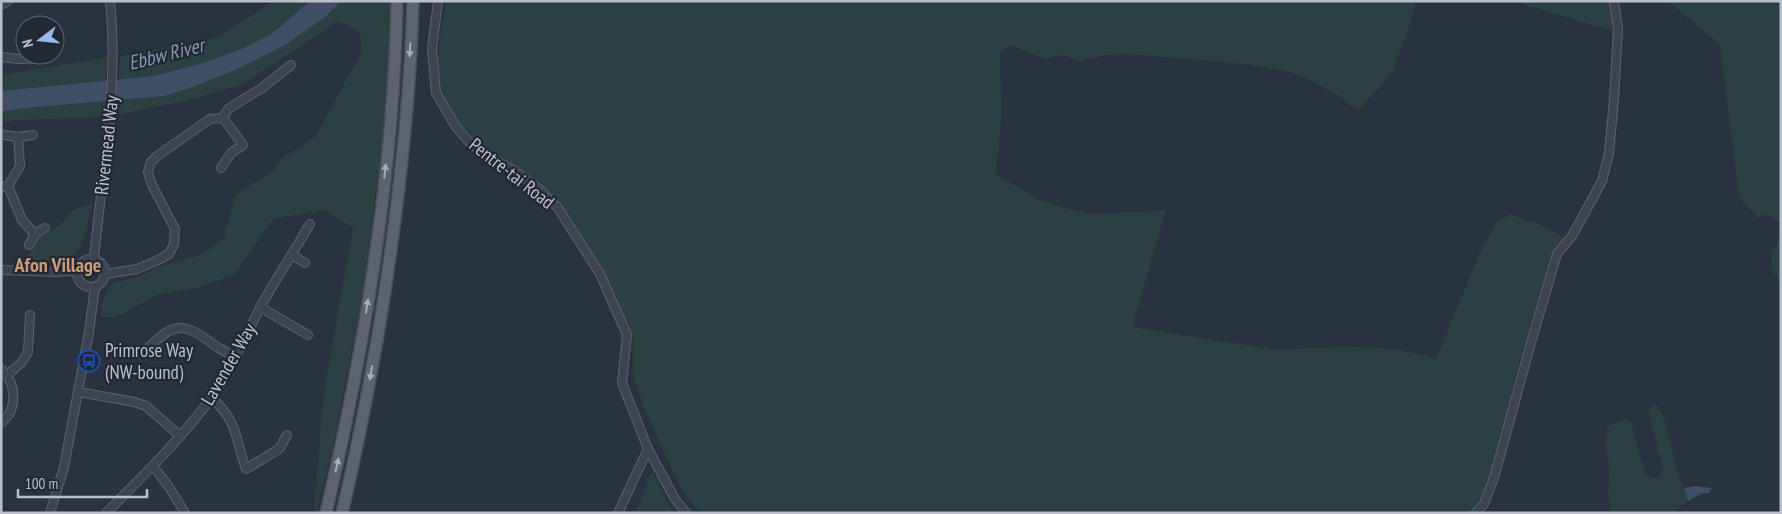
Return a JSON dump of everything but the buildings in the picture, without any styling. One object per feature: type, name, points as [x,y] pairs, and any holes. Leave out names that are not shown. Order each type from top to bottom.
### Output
[{"type":"main road","points":[[326,513],[358,363],[380,219],[391,118],[397,1]]},
{"type":"main road","points":[[342,513],[356,456],[369,387],[395,221],[403,145],[413,1]]},
{"type":"street","points":[[1,5],[8,1]]},
{"type":"street","name":"Rivermead Way","points":[[94,259],[110,121],[113,66],[110,1]]},
{"type":"street","name":"Pentre-tai Road","points":[[438,1],[432,49],[436,93],[456,127],[470,143],[487,156],[515,171],[539,189],[558,208],[600,274],[627,335],[622,383],[648,449],[674,499],[686,513]]},
{"type":"street","points":[[1476,513],[1484,504],[1494,478],[1557,254],[1572,236],[1602,181],[1609,153],[1614,99],[1618,29],[1614,1]]},
{"type":"street","points":[[1,57],[15,57]]},
{"type":"street","points":[[223,118],[228,109],[262,88],[291,65]]},
{"type":"street","points":[[223,118],[243,145]]},
{"type":"street","points":[[106,274],[137,269],[169,254],[174,244],[175,229],[152,185],[148,172],[151,162],[210,119],[223,118]]},
{"type":"street","points":[[5,135],[18,137],[33,135]]},
{"type":"street","points":[[18,137],[20,166],[5,186],[22,220],[35,234]]},
{"type":"street","points":[[221,168],[231,153],[252,140]]},
{"type":"street","name":"Lavender Way","points":[[106,513],[153,466],[211,398],[236,358],[274,282],[310,224]]},
{"type":"street","points":[[28,244],[35,234],[45,228]]},
{"type":"street","points":[[292,255],[305,263]]},
{"type":"street","points":[[94,259],[102,264],[106,274],[102,282],[95,287],[87,287],[79,281],[77,271],[82,262],[94,259]]},
{"type":"street","points":[[1,270],[77,271]]},
{"type":"street","points":[[50,513],[64,467],[95,287]]},
{"type":"street","points":[[260,307],[308,335]]},
{"type":"street","points":[[1,424],[7,418],[14,401],[12,384],[4,372],[22,362],[28,352],[30,315]]},
{"type":"street","points":[[143,352],[167,333],[182,328],[190,329],[201,335],[236,358]]},
{"type":"street","points":[[78,392],[146,406],[180,436]]},
{"type":"street","points":[[211,398],[229,416],[246,469],[279,449],[288,435]]},
{"type":"street","points":[[618,513],[648,449]]},
{"type":"street","points":[[153,466],[185,513]]},
{"type":"shaded area","points":[[275,1],[397,1],[391,117],[375,196],[366,276],[332,451],[316,513],[314,513],[323,397],[353,228],[325,210],[273,219],[234,275],[198,288],[156,295],[124,314],[114,317],[106,318],[100,315],[102,302],[108,289],[114,283],[200,255],[224,239],[236,194],[273,171],[282,158],[315,137],[362,51],[360,32],[338,21],[241,85],[190,100],[117,115],[120,56],[215,38]]},
{"type":"shaded area","points":[[447,1],[1415,1],[1414,12],[1393,71],[1358,111],[1341,97],[1307,78],[1286,71],[1245,64],[1126,54],[1106,55],[1080,61],[1061,55],[1045,59],[1010,45],[1000,53],[1002,112],[996,174],[1039,200],[1068,209],[1094,214],[1166,210],[1132,327],[1276,350],[1351,346],[1400,350],[1434,358],[1440,350],[1478,257],[1495,224],[1509,214],[1538,224],[1564,237],[1554,250],[1529,328],[1495,467],[1481,500],[1472,513],[700,513],[680,487],[644,407],[633,375],[633,336],[599,265],[548,192],[519,168],[495,156],[479,144],[458,123],[447,104],[440,89],[438,62],[439,41]]},
{"type":"shaded area","points":[[1513,1],[1612,1],[1614,31],[1605,29]]},
{"type":"shaded area","points":[[1668,1],[1781,1],[1781,223],[1776,222],[1765,212],[1759,218],[1739,197],[1720,45]]},
{"type":"shaded area","points":[[107,57],[104,117],[17,120],[1,123],[1,75]]},
{"type":"shaded area","points":[[92,203],[83,238],[74,255],[58,262],[28,260],[30,250],[37,239],[60,225],[72,211]]},
{"type":"shaded area","points":[[1781,235],[1781,284],[1773,271],[1771,260],[1774,248]]},
{"type":"shaded area","points":[[1656,404],[1663,416],[1680,481],[1688,501],[1672,513],[1611,513],[1608,497],[1610,470],[1605,446],[1608,426],[1626,419],[1631,423],[1645,473],[1652,478],[1659,477],[1663,467],[1649,415],[1651,406]]},
{"type":"shaded area","points":[[652,470],[667,502],[674,513],[636,513]]},
{"type":"water","points":[[310,1],[341,1],[325,17],[285,45],[235,70],[190,88],[164,96],[24,108],[1,112],[1,91],[154,76],[200,64],[244,48],[273,33]]},
{"type":"water","points":[[1696,486],[1712,488],[1709,493],[1702,493],[1688,501],[1684,488]]},
{"type":"place","name":"Primrose Way (NW-bound)","points":[[89,361]]},
{"type":"district","name":"Afon Village","points":[[58,265]]},
{"type":"water label","name":"Ebbw River","points":[[166,54]]}]
